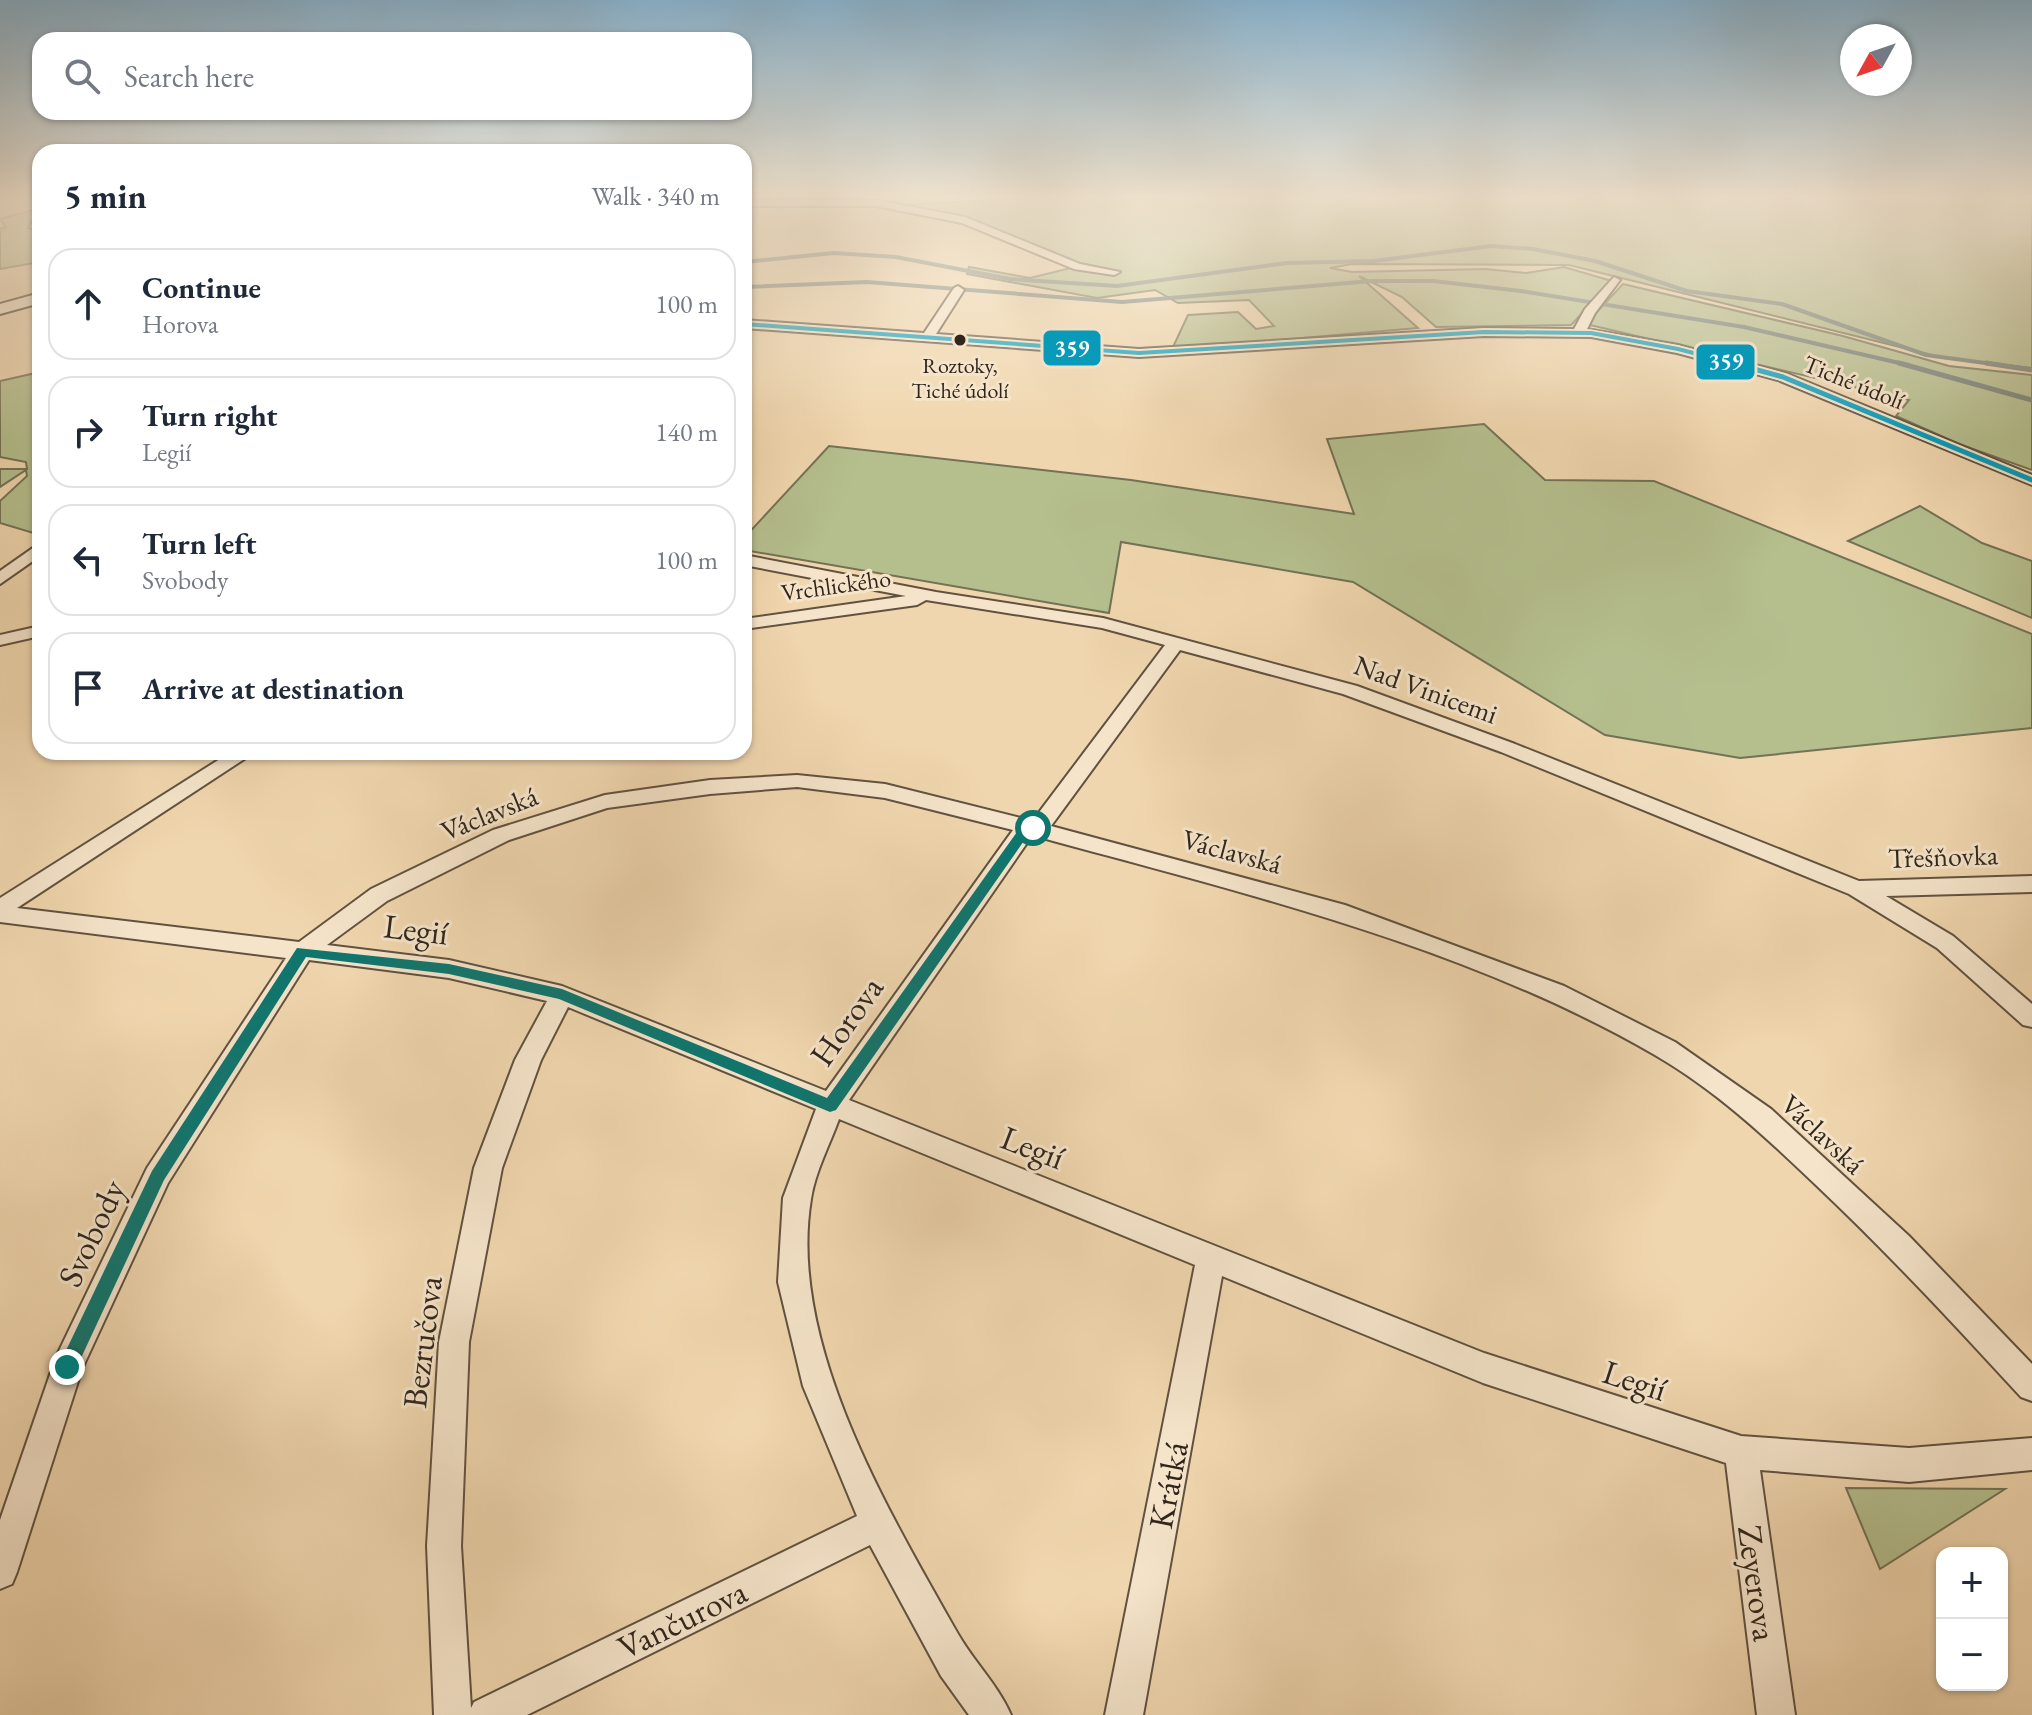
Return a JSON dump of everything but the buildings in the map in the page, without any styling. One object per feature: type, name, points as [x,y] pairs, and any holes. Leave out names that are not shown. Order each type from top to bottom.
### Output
[{"type":"main road","points":[[0,309],[32,300]]},
{"type":"street","points":[[1579,332],[1589,312],[1614,280]]},
{"type":"street","points":[[927,339],[958,290]]},
{"type":"street","name":"Tiché údolí","points":[[752,325],[1139,353],[1484,332],[1579,332],[1678,349],[1783,377],[2032,480]]},
{"type":"street","points":[[0,579],[32,554]]},
{"type":"street","name":"Nad Vinicemi","points":[[752,562],[936,597],[1103,623],[1350,690],[1523,753],[1857,889],[1945,942],[2032,1018]]},
{"type":"street","name":"Vrchlického","points":[[752,623],[936,597]]},
{"type":"street","points":[[0,640],[32,633]]},
{"type":"street","name":"Horova","points":[[992,1715],[954,1663],[877,1524],[819,1386],[793,1282],[797,1198],[830,1106],[1021,835],[1045,820],[1175,644]]},
{"type":"street","points":[[0,912],[22,892],[232,760]]},
{"type":"street","name":"Václavská","points":[[302,952],[379,895],[501,835],[605,802],[710,787],[797,781],[885,791],[1033,828],[1337,911],[1555,992],[1666,1049],[1762,1117],[1899,1245],[2032,1386]]},
{"type":"street","name":"Třešňovka","points":[[1857,889],[2032,884]]},
{"type":"street","name":"Legií","points":[[0,912],[449,969],[562,995],[1483,1368],[1741,1452],[1909,1465],[2032,1454]]},
{"type":"street","name":"Svobody","points":[[0,1572],[67,1367],[157,1176],[302,952]]},
{"type":"street","name":"Bezručova","points":[[453,1715],[444,1546],[454,1342],[488,1168],[528,1060],[562,995]]},
{"type":"street","name":"Krátká","points":[[1124,1715],[1211,1256]]},
{"type":"street","name":"Zeyerova","points":[[1741,1452],[1776,1715]]},
{"type":"street","name":"Vančurova","points":[[487,1715],[877,1524]]},
{"type":"green space","points":[[983,277],[1360,277],[1418,328],[1172,349],[1188,315],[1238,312],[1256,329],[1274,326],[1249,300],[1178,303],[1155,290],[1097,298]]},
{"type":"green space","points":[[1361,277],[1598,277],[1612,281],[1571,325],[1436,327],[1402,297]]},
{"type":"green space","points":[[1618,277],[2032,277],[2032,368],[1944,358]]},
{"type":"green space","points":[[1623,284],[1843,336],[1949,366],[2032,375],[2032,470],[1959,444],[1896,416],[1909,400],[1590,325],[1594,315]]},
{"type":"green space","points":[[32,374],[32,533],[0,523],[0,501],[27,476],[26,470],[0,487],[0,469],[27,469],[26,462],[0,457],[0,381]]},
{"type":"green space","points":[[1484,424],[1545,480],[1654,481],[2032,634],[2032,728],[1740,758],[1605,735],[1353,582],[1121,542],[1109,613],[752,551],[752,529],[829,446],[1131,480],[1354,514],[1327,439]]},
{"type":"green space","points":[[1920,506],[1982,543],[2032,561],[2032,618],[1848,541]]},
{"type":"green space","points":[[1846,1488],[2005,1489],[1880,1569]]},
{"type":"waterway","points":[[1000,277],[1117,286],[1183,277]]},
{"type":"waterway","points":[[1644,277],[1687,291],[1782,304],[1926,355],[1992,364]]},
{"type":"waterway","points":[[752,287],[867,282],[1122,302],[1372,281],[1433,281],[1521,291],[1744,327],[1908,365]]},
{"type":"waterway","points":[[1899,363],[2032,400]]},
{"type":"waterway","points":[[1986,363],[1992,364]]},
{"type":"waterway","points":[[1992,364],[2000,365]]},
{"type":"waterway","points":[[1992,364],[2032,370]]},
{"type":"transit line","name":"359","points":[[752,325],[1139,353],[1484,332],[1591,333],[1678,349],[1783,377],[2032,480]]},
{"type":"place","name":"Roztoky, Tiché údolí","points":[[960,340]]},
{"type":"route","points":[[67,1367],[157,1176],[302,952],[449,969],[562,995],[830,1106],[1021,835],[1033,828]]}]
